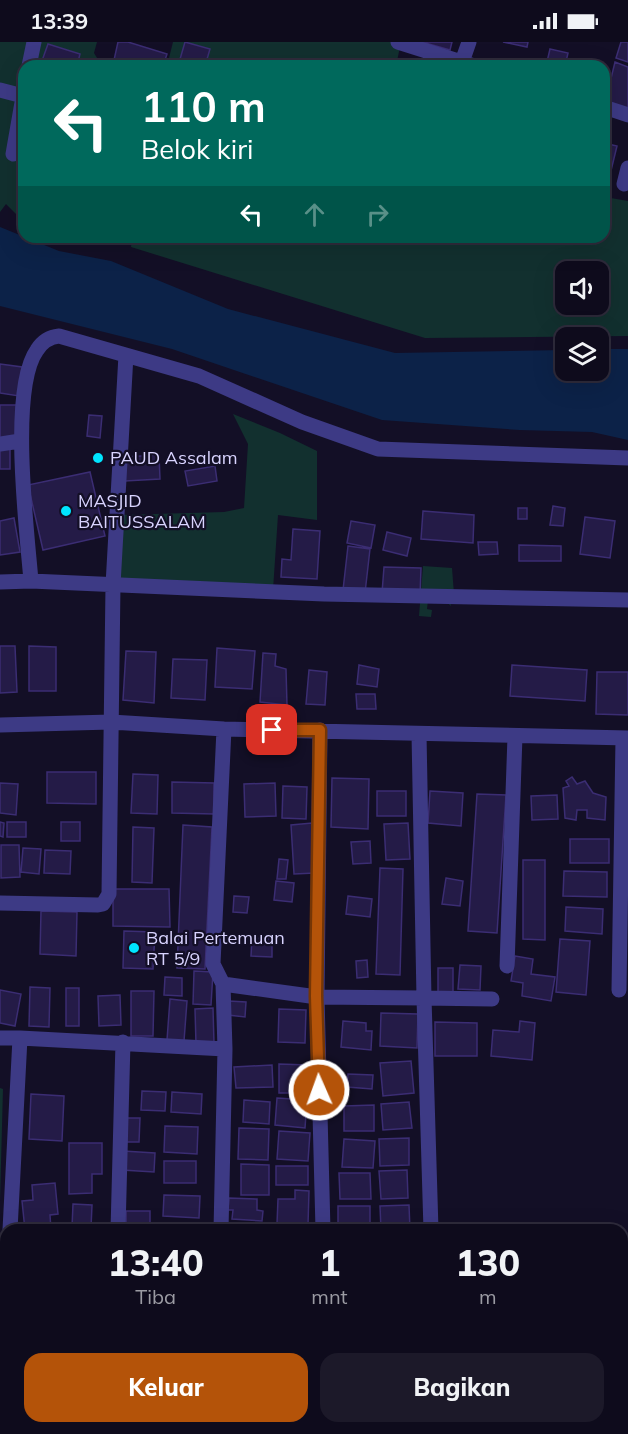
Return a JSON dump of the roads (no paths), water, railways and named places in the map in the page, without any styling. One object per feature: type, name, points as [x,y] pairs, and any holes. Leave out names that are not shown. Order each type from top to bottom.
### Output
[{"type":"street","points":[[30,60],[34,42]]},
{"type":"street","points":[[398,42],[455,60]]},
{"type":"street","points":[[468,60],[469,42]]},
{"type":"street","points":[[0,90],[18,93]]},
{"type":"street","points":[[610,109],[628,115]]},
{"type":"street","points":[[14,154],[18,127]]},
{"type":"street","points":[[624,184],[628,168]]},
{"type":"street","points":[[31,581],[20,441],[28,372],[35,351],[51,337],[59,336],[199,376],[302,422],[378,449],[628,458]]},
{"type":"street","points":[[0,903],[103,904],[109,894],[112,585],[126,355]]},
{"type":"street","points":[[0,444],[20,441]]},
{"type":"street","points":[[0,582],[31,581],[324,594],[628,600]]},
{"type":"street","points":[[0,725],[111,722],[224,729],[625,738],[619,990]]},
{"type":"street","points":[[221,1224],[225,1049],[223,984],[213,964],[224,729]]},
{"type":"street","points":[[320,730],[316,996],[323,1224]]},
{"type":"street","points":[[419,734],[431,1224]]},
{"type":"street","points":[[507,966],[515,735]]},
{"type":"street","points":[[223,984],[316,996],[492,999]]},
{"type":"street","points":[[0,1038],[123,1042],[225,1049]]},
{"type":"street","points":[[9,1224],[6,1203],[20,1038]]},
{"type":"street","points":[[118,1224],[123,1042]]},
{"type":"water","points":[[0,227],[18,234],[18,243],[39,243],[59,251],[111,261],[228,309],[395,353],[555,350],[555,381],[609,381],[609,349],[628,349],[628,440],[592,432],[520,430],[382,420],[172,349],[0,306]]},
{"type":"place","name":"PAUD Assalam","points":[[98,458]]},
{"type":"place","name":"MASJID BAITUSSALAM","points":[[66,511]]},
{"type":"place","name":"Balai Pertemuan RT 5/9","points":[[134,948]]}]
